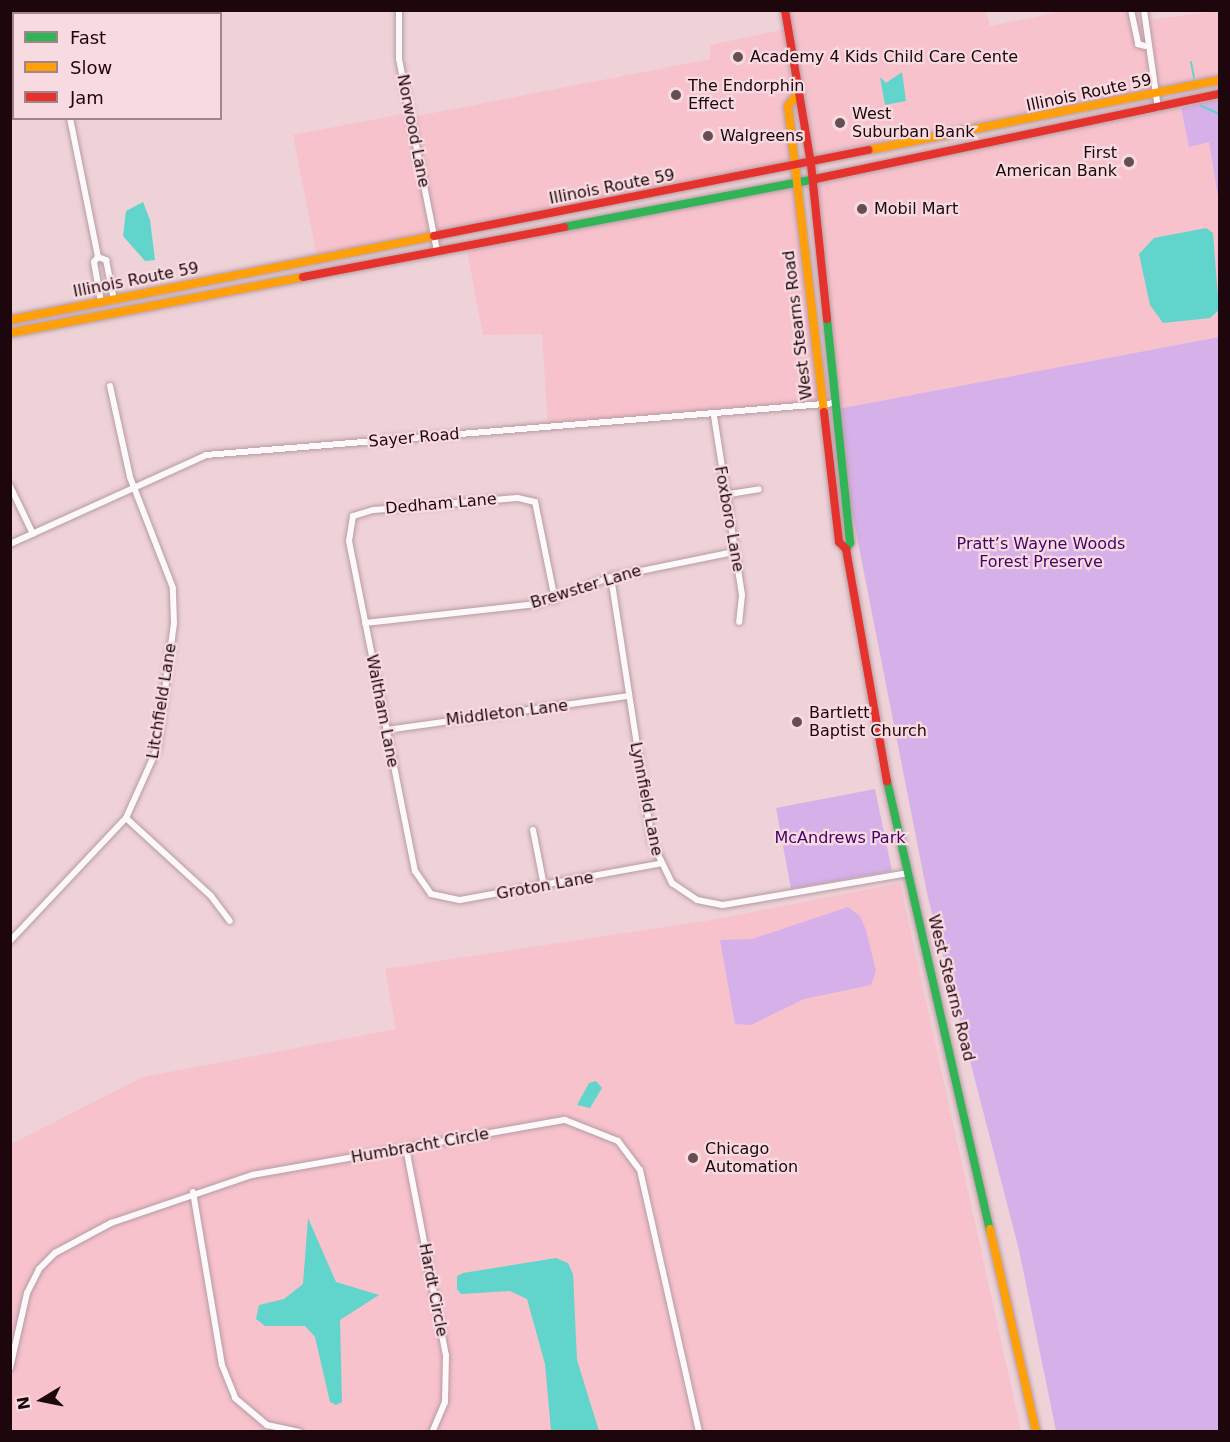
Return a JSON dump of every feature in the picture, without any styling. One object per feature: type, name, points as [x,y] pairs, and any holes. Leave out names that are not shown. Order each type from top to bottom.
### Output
[{"type":"main road","name":"West Stearns Road","points":[[785,10],[796,96],[804,103],[811,164],[850,543],[846,549]]},
{"type":"main road","name":"Illinois Route 59","points":[[10,320],[811,164],[1220,80]]},
{"type":"main road","name":"Illinois Route 59","points":[[10,333],[797,183],[1220,94]]},
{"type":"main road","name":"West Stearns Road","points":[[796,96],[789,105],[839,542],[846,549],[908,873],[1036,1431]]},
{"type":"street","name":"Norwood Lane","points":[[399,10],[399,59],[437,250]]},
{"type":"street","points":[[1131,10],[1138,44],[1145,46]]},
{"type":"street","points":[[1144,10],[1145,46],[1158,108]]},
{"type":"street","points":[[70,120],[98,257]]},
{"type":"street","points":[[98,257],[106,260],[114,300]]},
{"type":"street","points":[[98,257],[94,262],[101,302]]},
{"type":"street","name":"Litchfield Lane","points":[[10,941],[126,818],[157,749],[174,613],[168,565],[134,488],[110,386]]},
{"type":"street","name":"Sayer Road","points":[[10,544],[206,455],[714,416],[836,403]]},
{"type":"street","name":"Foxboro Lane","points":[[714,416],[723,495],[742,595],[739,622]]},
{"type":"street","points":[[10,486],[33,534]]},
{"type":"street","points":[[723,495],[759,489]]},
{"type":"street","name":"Dedham Lane","points":[[352,523],[353,516],[373,510],[517,498],[535,502],[555,600]]},
{"type":"street","name":"Waltham Lane","points":[[352,523],[349,541],[413,865],[431,894]]},
{"type":"street","name":"Brewster Lane","points":[[365,623],[555,600],[611,577],[734,552]]},
{"type":"street","name":"Lynnfield Lane","points":[[611,577],[628,696],[659,864],[683,893],[716,904],[908,873]]},
{"type":"street","name":"Middleton Lane","points":[[386,730],[628,696]]},
{"type":"street","points":[[126,818],[211,896],[230,921]]},
{"type":"street","points":[[533,830],[544,886]]},
{"type":"street","name":"Groton Lane","points":[[431,894],[465,900],[659,864]]},
{"type":"street","name":"Humbracht Circle","points":[[10,1368],[27,1293],[47,1260],[111,1223],[193,1192],[266,1172],[565,1120],[618,1141],[640,1170],[650,1205],[699,1431]]},
{"type":"street","name":"Hardt Circle","points":[[406,1148],[446,1355],[445,1402],[432,1431]]},
{"type":"street","points":[[193,1192],[222,1365],[236,1398],[267,1425],[299,1431]]},
{"type":"shaded area","points":[[788,11],[986,11],[990,26],[1066,11],[1137,11],[1140,21],[1219,11],[1219,76],[805,162]]},
{"type":"shaded area","points":[[785,29],[799,163],[436,233],[412,117],[710,59],[710,45]]},
{"type":"shaded area","points":[[1181,108],[1189,146],[1209,142],[1219,203],[1219,337],[832,410],[808,181]]},
{"type":"shaded area","points":[[407,113],[431,234],[317,257],[293,135]]},
{"type":"shaded area","points":[[801,181],[825,403],[548,425],[542,334],[483,335],[466,246]]},
{"type":"shaded area","points":[[900,883],[1021,1431],[11,1432],[11,1144],[143,1077],[396,1029],[385,969],[705,921]]},
{"type":"green space","points":[[1220,99],[1219,203],[1209,142],[1189,147],[1181,108]]},
{"type":"green space","name":"Pratt’s Wayne Woods Forest Preserve","points":[[1219,337],[1219,1431],[1056,1431],[1019,1250],[928,898],[832,410]]},
{"type":"green space","name":"McAndrews Park","points":[[875,789],[892,871],[791,889],[776,808]]},
{"type":"green space","points":[[848,907],[860,916],[866,930],[876,971],[871,985],[804,999],[751,1025],[735,1024],[720,940],[752,939]]},
{"type":"water","points":[[902,72],[906,101],[885,105],[880,77],[886,83]]},
{"type":"water","points":[[143,202],[150,220],[155,260],[145,261],[123,236],[126,211]]},
{"type":"water","points":[[1206,228],[1213,233],[1219,310],[1210,318],[1163,323],[1150,305],[1139,254],[1154,238]]},
{"type":"water","points":[[596,1081],[602,1088],[590,1108],[577,1105],[589,1083]]},
{"type":"water","points":[[308,1218],[336,1282],[379,1295],[340,1320],[342,1402],[336,1405],[330,1402],[315,1337],[305,1326],[265,1326],[256,1319],[259,1305],[284,1299],[303,1284]]},
{"type":"water","points":[[556,1258],[568,1263],[573,1274],[577,1360],[599,1431],[551,1431],[545,1364],[527,1299],[510,1291],[461,1294],[457,1289],[457,1276],[463,1273]]},
{"type":"waterway","points":[[1191,62],[1194,78]]},
{"type":"waterway","points":[[1201,106],[1220,114]]},
{"type":"traffic: fast","points":[[564,227],[815,179]]},
{"type":"traffic: fast","points":[[827,319],[850,543],[846,549]]},
{"type":"traffic: fast","points":[[887,781],[990,1229]]},
{"type":"traffic: slow","points":[[869,150],[1220,80]]},
{"type":"traffic: slow","points":[[796,96],[788,106],[824,412]]},
{"type":"traffic: slow","points":[[10,320],[434,236]]},
{"type":"traffic: slow","points":[[10,333],[303,277]]},
{"type":"traffic: slow","points":[[990,1229],[1036,1432]]},
{"type":"traffic: jam","points":[[785,10],[811,164],[827,319]]},
{"type":"traffic: jam","points":[[815,179],[1220,94]]},
{"type":"traffic: jam","points":[[434,236],[869,150]]},
{"type":"traffic: jam","points":[[303,277],[564,227]]},
{"type":"traffic: jam","points":[[824,412],[839,542],[846,549],[887,781]]},
{"type":"place","name":"Academy 4 Kids Child Care Cente","points":[[738,57]]},
{"type":"place","name":"The Endorphin Effect","points":[[676,95]]},
{"type":"place","name":"West Suburban Bank","points":[[840,123]]},
{"type":"place","name":"Walgreens","points":[[708,136]]},
{"type":"place","name":"First American Bank","points":[[1129,162]]},
{"type":"place","name":"Mobil Mart","points":[[862,209]]},
{"type":"place","name":"Bartlett Baptist Church","points":[[797,722]]},
{"type":"place","name":"Chicago Automation","points":[[693,1158]]}]
